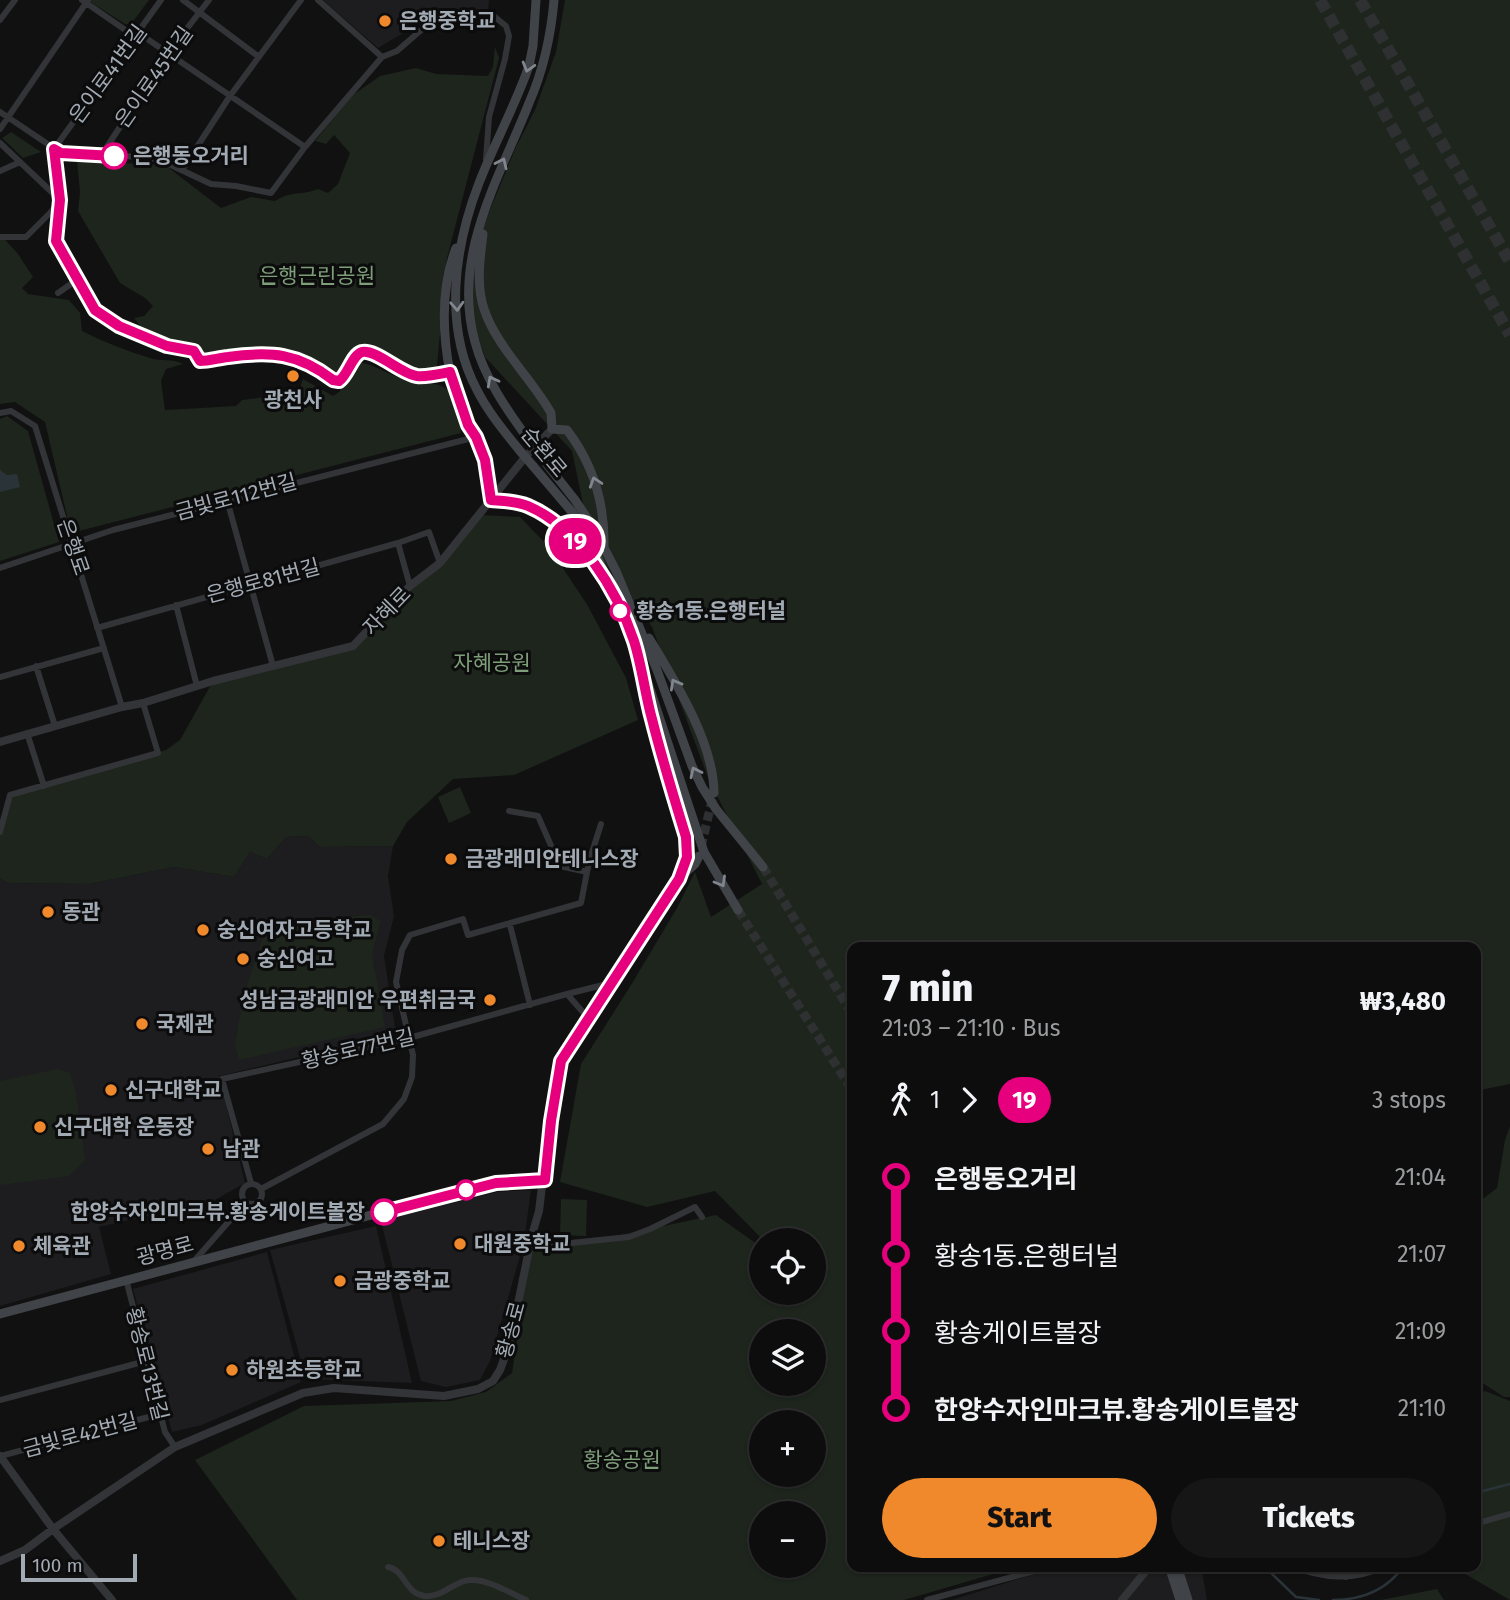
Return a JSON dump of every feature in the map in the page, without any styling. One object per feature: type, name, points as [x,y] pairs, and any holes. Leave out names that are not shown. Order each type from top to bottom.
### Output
[{"type":"main road","name":"순환로","points":[[536,0],[529,66],[486,168],[465,227],[456,280],[460,338],[476,389],[497,423],[582,526],[634,642],[704,852],[738,910]]},
{"type":"main road","name":"순환로","points":[[554,0],[549,37],[530,102],[487,201],[472,256],[469,299],[475,344],[485,369],[511,415],[575,500],[604,549],[636,618],[697,777],[716,809],[762,867]]},
{"type":"main road","points":[[487,201],[480,254],[484,308],[496,332],[551,413],[552,429],[567,430],[588,464],[599,494],[605,522],[604,549]]},
{"type":"main road","points":[[465,227],[451,262],[446,292],[446,345],[450,372],[468,425],[476,437]]},
{"type":"main road","points":[[491,500],[518,502],[545,515],[578,544],[605,578]]},
{"type":"main road","points":[[636,618],[680,692],[702,740],[714,781],[714,793]]},
{"type":"main road","points":[[634,642],[652,721],[686,837],[687,857],[679,879]]},
{"type":"main road","points":[[679,879],[695,864],[699,856]]},
{"type":"main road","name":"광명로","points":[[0,1314],[195,1260],[267,1244],[496,1183],[545,1180]]},
{"type":"main road","points":[[1171,1572],[1180,1600]]},
{"type":"main road","points":[[1178,1572],[1187,1600]]},
{"type":"street","points":[[0,20],[15,0]]},
{"type":"street","name":"은이로41번길","points":[[54,149],[162,0]]},
{"type":"street","points":[[183,0],[259,57]]},
{"type":"street","name":"은이로45번길","points":[[101,156],[168,53],[209,0]]},
{"type":"street","points":[[182,170],[230,96],[301,0]]},
{"type":"street","points":[[318,0],[382,57]]},
{"type":"street","points":[[0,129],[85,1],[168,53],[305,147]]},
{"type":"street","points":[[0,112],[61,153],[160,160],[211,184],[271,193],[305,147],[382,57],[397,51],[435,18],[480,13],[495,17],[506,26],[509,36],[489,117],[486,168]]},
{"type":"street","points":[[0,143],[60,200]]},
{"type":"street","points":[[54,149],[60,200],[56,241],[95,310],[105,318],[167,346],[194,351],[200,361],[256,354],[288,356],[303,361],[339,381],[362,352],[370,353],[400,370],[418,376],[450,372]]},
{"type":"street","points":[[0,171],[20,162]]},
{"type":"street","points":[[0,237],[26,237],[60,200]]},
{"type":"street","points":[[58,293],[78,279]]},
{"type":"street","name":"은행로","points":[[0,412],[11,411],[35,426],[122,707]]},
{"type":"street","name":"자혜로","points":[[0,742],[197,686],[353,646],[410,586],[440,563],[526,456],[552,429]]},
{"type":"street","points":[[476,437],[488,472],[491,500]]},
{"type":"street","name":"금빛로112번길","points":[[0,568],[72,543],[227,500],[476,437]]},
{"type":"street","points":[[227,500],[273,666]]},
{"type":"street","name":"은행로81번길","points":[[97,628],[429,533],[440,563]]},
{"type":"street","points":[[398,543],[410,586]]},
{"type":"street","points":[[176,605],[197,686]]},
{"type":"street","points":[[0,677],[104,648]]},
{"type":"street","points":[[36,666],[55,726]]},
{"type":"street","points":[[0,832],[10,795],[158,753],[143,703]]},
{"type":"street","points":[[27,733],[44,786]]},
{"type":"street","points":[[509,811],[538,816],[560,866],[587,872]]},
{"type":"street","points":[[261,1189],[383,1124],[404,1099],[412,1077],[413,1055],[396,982],[402,950],[410,935],[463,919],[468,935],[580,903],[601,824]]},
{"type":"street","name":"황송로","points":[[0,1560],[25,1550],[175,1447],[303,1393],[334,1388],[444,1396],[478,1389],[493,1381],[510,1343],[545,1180],[561,1061],[679,879]]},
{"type":"street","points":[[510,925],[530,1005]]},
{"type":"street","name":"황송로77번길","points":[[251,1183],[222,1079],[409,1038],[611,982]]},
{"type":"street","points":[[568,995],[588,1018]]},
{"type":"street","points":[[251,1183],[261,1189],[260,1201],[253,1204],[246,1202],[242,1196],[243,1189],[251,1183]]},
{"type":"street","points":[[195,1260],[246,1202]]},
{"type":"street","points":[[531,1244],[629,1237],[695,1207],[702,1217]]},
{"type":"street","name":"황송로13번길","points":[[126,1279],[165,1432],[175,1447]]},
{"type":"street","points":[[0,1400],[146,1361]]},
{"type":"street","name":"금빛로42번길","points":[[0,1456],[160,1414]]},
{"type":"street","points":[[0,1456],[53,1529],[112,1600]]},
{"type":"street","points":[[1481,1522],[1510,1514]]},
{"type":"street","points":[[388,1567],[399,1573],[411,1591],[423,1596],[433,1596],[470,1580],[526,1600]]},
{"type":"street","points":[[926,1600],[1031,1572]]},
{"type":"street","points":[[1122,1600],[1145,1572]]},
{"type":"street","points":[[1319,1572],[1346,1577],[1366,1576],[1373,1572]]},
{"type":"street","points":[[1346,1572],[1346,1577]]},
{"type":"shaded area","name":"은행중학교","points":[[323,0],[489,0],[488,11],[457,11],[430,17],[378,48]]},
{"type":"shaded area","points":[[0,470],[7,475],[17,474],[20,487],[0,492]]},
{"type":"shaded area","points":[[308,836],[320,847],[393,846],[388,876],[394,916],[384,956],[396,1034],[219,1076],[245,1183],[213,1201],[99,1227],[111,1274],[0,1306],[0,879],[8,883],[89,884],[174,867],[234,877],[250,852],[267,859],[286,837]]},
{"type":"shaded area","name":"대원중학교","points":[[531,1190],[524,1242],[490,1361],[480,1380],[446,1387],[421,1381],[381,1221],[497,1192]]},
{"type":"shaded area","name":"금광중학교","points":[[376,1226],[412,1383],[306,1379],[270,1250]]},
{"type":"shaded area","name":"하원초등학교","points":[[267,1252],[301,1382],[202,1425],[172,1432],[133,1289]]},
{"type":"shaded area","points":[[1040,1572],[1202,1572],[1207,1600],[952,1600]]},
{"type":"green space","points":[[90,0],[149,0],[131,24],[125,24]]},
{"type":"green space","name":"황송공원","points":[[565,0],[1510,0],[1510,1084],[1481,1090],[1481,942],[847,942],[847,1572],[1000,1572],[904,1600],[297,1600],[195,1460],[304,1406],[451,1401],[486,1392],[512,1373],[531,1244],[620,1235],[716,1215],[749,1238],[749,1305],[826,1305],[826,1228],[751,1228],[715,1191],[647,1207],[560,1182],[581,1064],[677,908],[695,872],[711,917],[762,884],[709,780],[652,627],[592,547],[572,451],[485,357],[469,313],[468,263],[516,147],[535,110],[556,52]]},
{"type":"green space","name":"은행근린공원","points":[[495,47],[499,58],[447,258],[437,366],[420,375],[401,370],[364,351],[353,352],[350,363],[332,379],[281,351],[265,351],[255,355],[226,352],[195,360],[192,351],[157,346],[134,318],[144,316],[153,306],[120,283],[78,211],[80,192],[77,161],[165,165],[221,208],[251,197],[275,201],[286,195],[318,189],[328,193],[338,184],[350,153],[334,135],[326,144],[315,141],[353,95],[380,76],[416,68],[436,74],[488,76],[493,67]]},
{"type":"green space","points":[[11,132],[41,152],[23,158],[2,138]]},
{"type":"green space","points":[[0,234],[18,254],[33,277],[22,288],[28,294],[69,300],[80,313],[82,331],[99,339],[150,358],[183,364],[166,369],[161,381],[165,410],[236,406],[242,400],[265,397],[273,390],[297,397],[303,379],[333,396],[339,392],[359,362],[414,383],[434,384],[448,390],[455,402],[461,433],[71,533],[45,422],[15,402],[0,404]]},
{"type":"green space","points":[[7,416],[28,431],[59,542],[0,561],[0,419]]},
{"type":"green space","name":"자혜공원","points":[[479,515],[520,517],[549,547],[588,606],[626,678],[638,720],[514,775],[453,779],[407,822],[393,846],[320,847],[308,836],[286,837],[267,859],[250,852],[234,877],[174,867],[89,884],[8,883],[0,879],[0,835],[10,795],[166,750],[180,740],[213,681],[353,646],[440,563]]},
{"type":"green space","points":[[460,787],[471,813],[449,823],[438,797]]},
{"type":"green space","points":[[370,915],[381,921],[372,954],[385,1027],[239,1060],[235,1045],[243,998],[262,940],[281,922]]},
{"type":"green space","name":"신구대학 운동장","points":[[58,1069],[70,1073],[76,1094],[85,1160],[69,1176],[0,1185],[0,1081]]},
{"type":"green space","points":[[1510,1126],[1510,1397],[1504,1397],[1484,1384],[1481,1385],[1481,1200],[1497,1188]]},
{"type":"green space","points":[[561,1199],[587,1200],[586,1236],[560,1235]]},
{"type":"green space","points":[[1485,1391],[1510,1401],[1510,1600],[1462,1572],[1481,1572],[1481,1392]]},
{"type":"green space","points":[[1437,1589],[1444,1600],[1381,1600]]},
{"type":"waterway","points":[[1481,1491],[1510,1484]]},
{"type":"waterway","points":[[1270,1572],[1296,1597],[1319,1600]]},
{"type":"waterway","points":[[1333,1600],[1354,1598],[1373,1592],[1399,1572]]},
{"type":"tunnel","points":[[1320,0],[1510,335]]},
{"type":"tunnel","points":[[1360,0],[1510,262]]},
{"type":"tunnel","points":[[701,847],[713,796]]},
{"type":"tunnel","points":[[763,867],[847,1006]]},
{"type":"tunnel","points":[[738,910],[847,1082]]},
{"type":"bus line","name":"19","points":[[114,156],[61,153],[54,149],[60,200],[56,241],[95,310],[105,318],[167,346],[194,351],[200,361],[256,354],[288,356],[303,361],[339,381],[362,352],[380,357],[400,370],[418,376],[450,372],[468,425],[485,460],[491,500],[518,502],[545,515],[578,544],[605,578],[634,642],[652,721],[686,837],[687,857],[679,879],[561,1061],[545,1180],[496,1183],[384,1212]]},
{"type":"place","name":"은행중학교","points":[[385,21]]},
{"type":"place","name":"은행동오거리","points":[[114,156]]},
{"type":"place","name":"광천사","points":[[293,376]]},
{"type":"place","name":"황송1동.은행터널","points":[[620,611]]},
{"type":"place","name":"금광래미안테니스장","points":[[451,859]]},
{"type":"place","name":"동관","points":[[48,912]]},
{"type":"place","name":"숭신여자고등학교","points":[[203,930]]},
{"type":"place","name":"숭신여고","points":[[243,959]]},
{"type":"place","name":"성남금광래미안 우편취금국","points":[[490,1000]]},
{"type":"place","name":"국제관","points":[[142,1024]]},
{"type":"place","name":"신구대학교","points":[[111,1090]]},
{"type":"place","name":"신구대학 운동장","points":[[40,1127]]},
{"type":"place","name":"남관","points":[[208,1149]]},
{"type":"place","name":"한양수자인마크뷰.황송게이트볼장","points":[[384,1212]]},
{"type":"place","name":"대원중학교","points":[[460,1244]]},
{"type":"place","name":"체육관","points":[[19,1246]]},
{"type":"place","name":"금광중학교","points":[[340,1281]]},
{"type":"place","name":"하원초등학교","points":[[232,1370]]},
{"type":"place","name":"테니스장","points":[[439,1541]]}]
